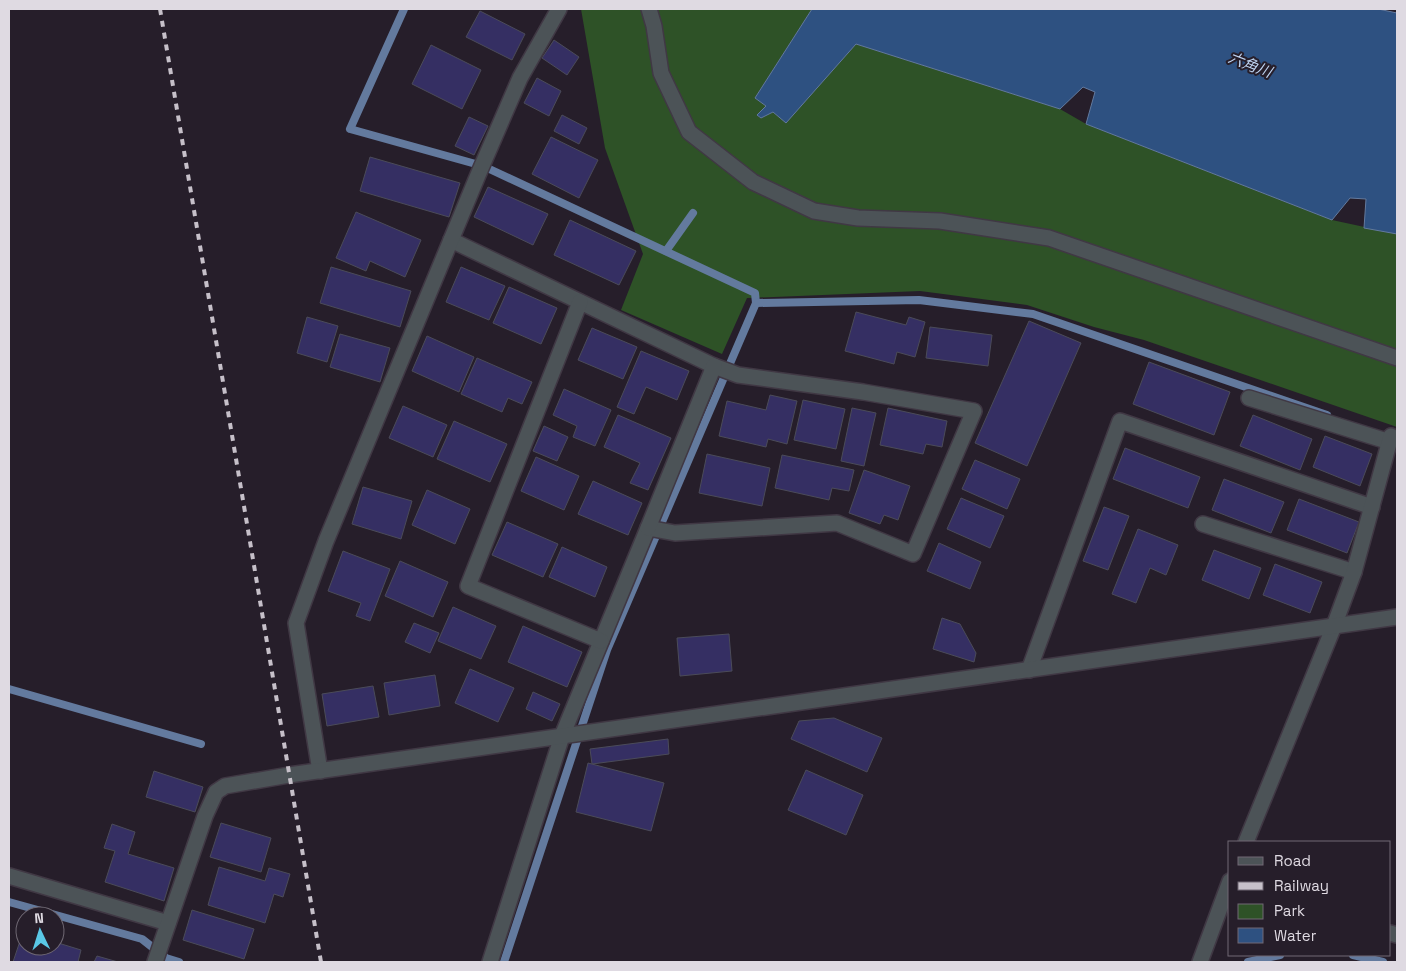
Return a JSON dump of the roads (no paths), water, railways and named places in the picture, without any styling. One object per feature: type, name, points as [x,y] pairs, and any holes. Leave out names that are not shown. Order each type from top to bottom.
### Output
[{"type":"street","points":[[320,771],[296,623],[326,541],[478,175],[520,78],[559,9]]},
{"type":"street","points":[[649,9],[654,26],[661,73],[689,132],[753,182],[814,211],[858,218],[940,221],[1049,238],[1397,358]]},
{"type":"street","points":[[451,240],[718,368],[738,375],[863,392],[974,411],[912,554],[837,523],[675,533],[651,528]]},
{"type":"street","points":[[580,302],[468,586],[601,641]]},
{"type":"street","points":[[490,962],[601,641],[718,368]]},
{"type":"street","points":[[1246,841],[1354,572],[1391,439],[1249,398]]},
{"type":"street","points":[[1029,670],[1120,421],[1372,507]]},
{"type":"street","points":[[1203,524],[1354,572]]},
{"type":"street","points":[[155,962],[205,816],[216,792],[225,786],[1397,617]]},
{"type":"street","points":[[9,876],[168,923]]},
{"type":"street","points":[[1200,962],[1228,888]]},
{"type":"water","name":"六角川","points":[[812,9],[1378,9],[1397,13],[1397,234],[1364,228],[1366,199],[1350,198],[1332,220],[1086,124],[1095,92],[1083,87],[1060,109],[856,44],[786,123],[773,112],[761,118],[757,115],[766,106],[755,98]]},
{"type":"waterway","points":[[404,9],[350,129],[483,166],[755,293],[756,303],[607,650],[504,962]]},
{"type":"waterway","points":[[666,251],[693,213]]},
{"type":"waterway","points":[[756,303],[919,300],[1033,314],[1327,415]]},
{"type":"waterway","points":[[9,689],[201,744]]},
{"type":"waterway","points":[[9,902],[142,939],[166,958],[179,962]]},
{"type":"waterway","points":[[1248,962],[1275,956]]},
{"type":"waterway","points":[[1357,956],[1383,962]]},
{"type":"railway","points":[[160,9],[321,962]]}]
